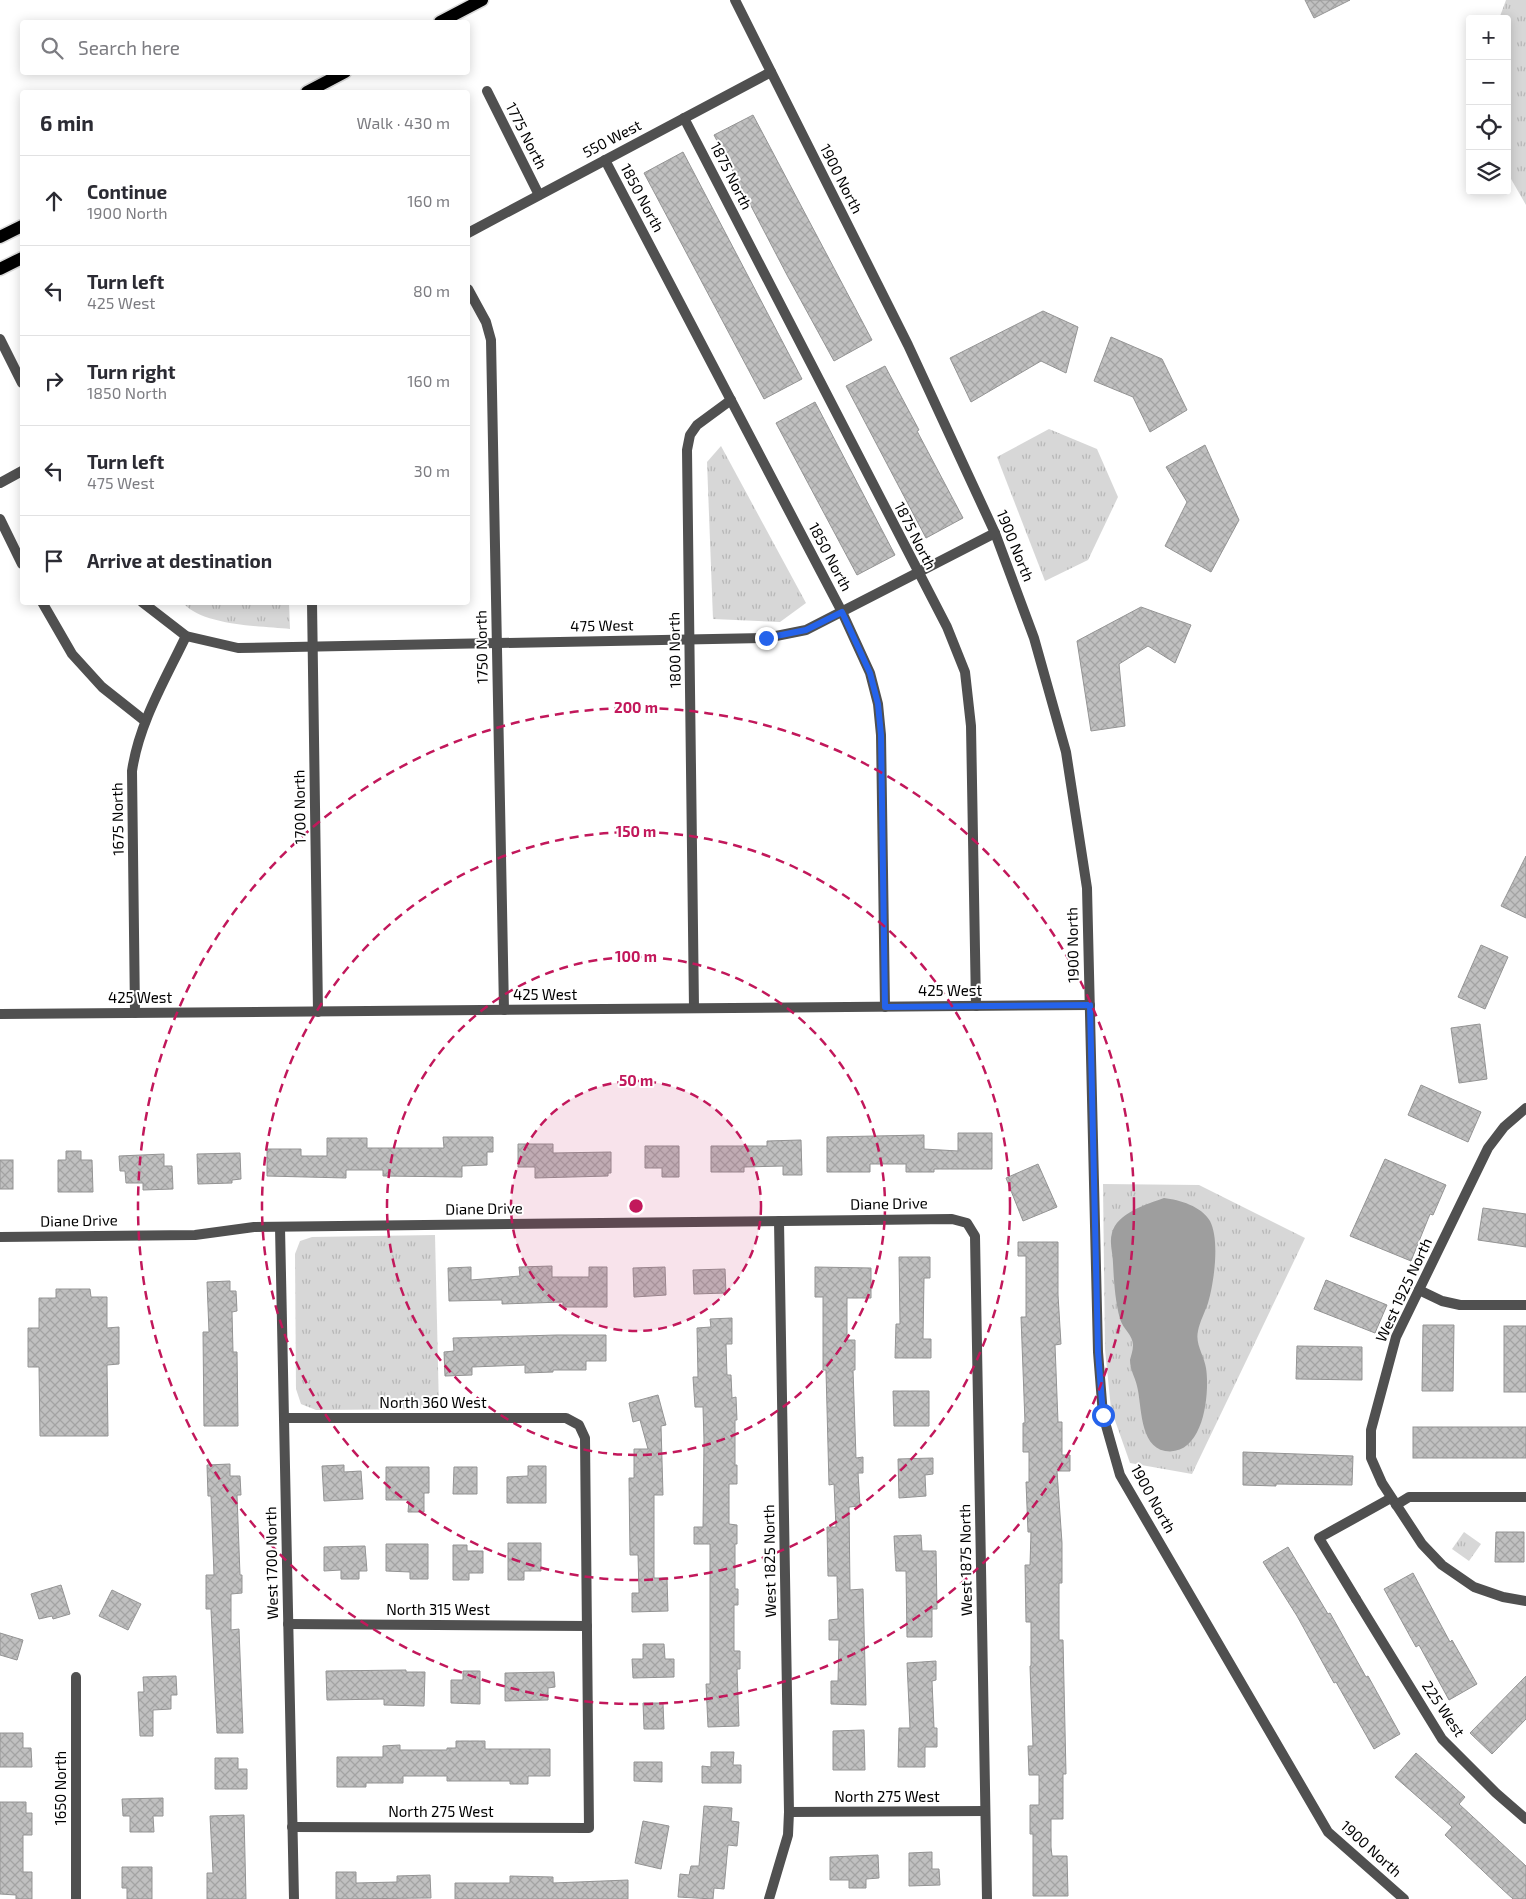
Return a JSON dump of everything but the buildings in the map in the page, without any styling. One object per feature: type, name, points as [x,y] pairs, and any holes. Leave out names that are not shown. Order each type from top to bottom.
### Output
[{"type":"main road","points":[[444,20],[482,0]]},
{"type":"main road","points":[[311,90],[339,75]]},
{"type":"main road","points":[[0,237],[20,227]]},
{"type":"main road","points":[[0,269],[20,259]]},
{"type":"street","name":"1900 North","points":[[735,0],[908,346],[995,533],[1034,638],[1070,771],[1087,888],[1098,1352],[1103,1415],[1120,1475],[1328,1832],[1404,1899]]},
{"type":"street","name":"550 West","points":[[470,232],[770,72]]},
{"type":"street","name":"1775 North","points":[[487,91],[539,195]]},
{"type":"street","name":"1875 North","points":[[684,118],[947,628],[965,672],[971,726],[976,1006]]},
{"type":"street","name":"1850 North","points":[[606,160],[842,612],[870,673],[878,704],[881,735],[885,1007]]},
{"type":"street","name":"1750 North","points":[[470,293],[486,322],[491,340],[504,1010]]},
{"type":"street","points":[[0,340],[20,379]]},
{"type":"street","name":"1800 North","points":[[694,1008],[688,450],[690,435],[697,425],[731,400]]},
{"type":"street","points":[[0,483],[20,472]]},
{"type":"street","points":[[0,519],[20,560]]},
{"type":"street","name":"475 West","points":[[186,636],[238,648],[774,636],[806,630],[995,533]]},
{"type":"street","points":[[44,605],[72,654],[102,687],[145,721]]},
{"type":"street","points":[[146,605],[186,636]]},
{"type":"street","name":"1700 North","points":[[312,605],[318,1012]]},
{"type":"street","name":"1675 North","points":[[135,1013],[132,771],[134,754],[145,721],[186,636]]},
{"type":"street","name":"425 West","points":[[0,1014],[1090,1005]]},
{"type":"street","name":"West 1925 North","points":[[1526,1108],[1504,1127],[1488,1148],[1396,1337],[1371,1430],[1371,1458],[1382,1484],[1422,1544],[1442,1565],[1474,1587],[1503,1597],[1526,1601]]},
{"type":"street","name":"Diane Drive","points":[[0,1237],[195,1235],[254,1227],[952,1218],[968,1223]]},
{"type":"street","name":"West 1825 North","points":[[769,1899],[788,1835],[789,1812],[779,1220]]},
{"type":"street","name":"West 1875 North","points":[[968,1223],[975,1236],[987,1899]]},
{"type":"street","name":"West 1700 North","points":[[280,1227],[294,1899]]},
{"type":"street","points":[[1419,1290],[1442,1301],[1460,1305],[1526,1305]]},
{"type":"street","name":"North 360 West","points":[[284,1418],[566,1418],[579,1425],[585,1438],[587,1626]]},
{"type":"street","points":[[1393,1501],[1409,1497],[1526,1497]]},
{"type":"street","name":"225 West","points":[[1393,1501],[1319,1538],[1442,1739],[1496,1793],[1526,1819]]},
{"type":"street","name":"North 315 West","points":[[288,1624],[587,1626]]},
{"type":"street","name":"North 275 West","points":[[292,1827],[589,1828],[587,1626]]},
{"type":"street","name":"1650 North","points":[[76,1677],[76,1899]]},
{"type":"street","name":"North 275 West","points":[[789,1812],[985,1811]]},
{"type":"green space","points":[[1506,0],[1526,0],[1526,205],[1511,179],[1511,15],[1500,15]]},
{"type":"green space","points":[[1049,429],[1097,449],[1118,497],[1088,560],[1045,581],[997,457]]},
{"type":"green space","points":[[721,446],[806,603],[780,622],[713,619],[707,462]]},
{"type":"green space","points":[[185,605],[289,605],[290,629],[233,624],[218,621],[192,611]]},
{"type":"green space","points":[[1103,1184],[1199,1185],[1305,1238],[1192,1474],[1130,1463],[1111,1409],[1105,1349]]},
{"type":"green space","points":[[435,1235],[439,1409],[316,1410],[301,1404],[296,1389],[295,1254],[300,1241],[312,1237]]},
{"type":"green space","points":[[1464,1532],[1481,1544],[1469,1561],[1452,1549]]},
{"type":"shaded area","points":[[1164,1198],[1177,1200],[1201,1211],[1210,1221],[1215,1239],[1214,1273],[1210,1295],[1197,1336],[1205,1363],[1207,1379],[1207,1392],[1202,1421],[1196,1434],[1188,1444],[1178,1450],[1165,1451],[1157,1448],[1150,1441],[1143,1424],[1137,1386],[1130,1364],[1133,1341],[1121,1323],[1117,1305],[1111,1240],[1115,1226],[1126,1215],[1141,1206]]},
{"type":"route","points":[[766,638],[806,630],[842,612],[870,673],[878,704],[881,735],[885,1007],[1090,1005],[1098,1352],[1103,1415]]}]
